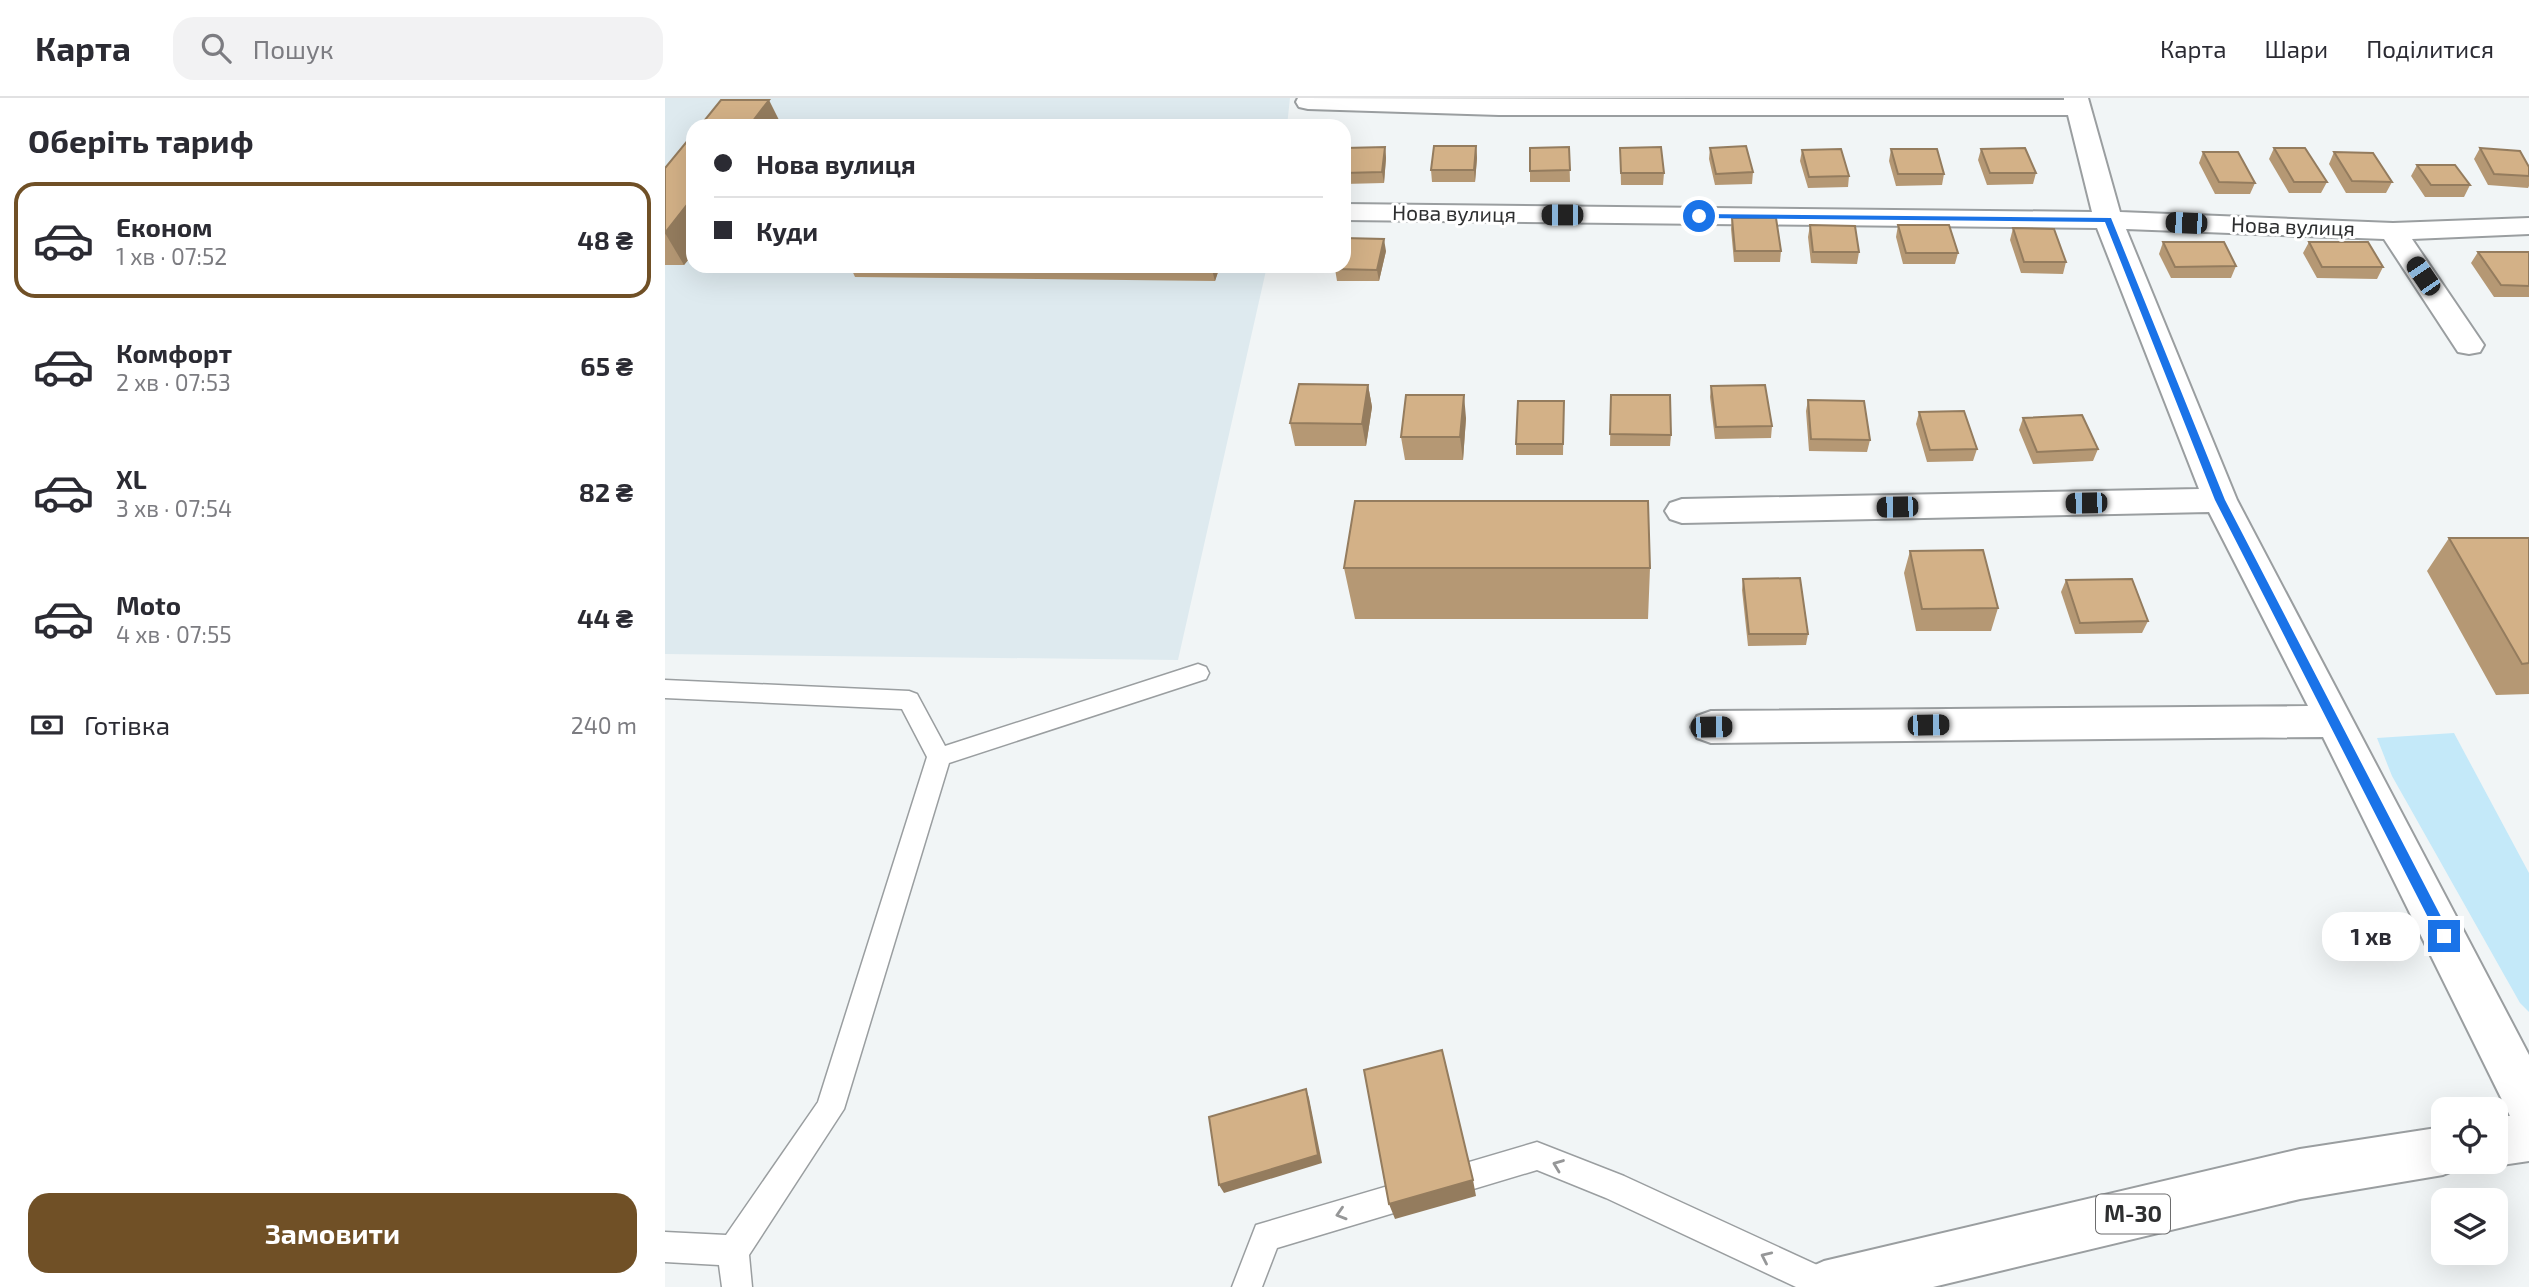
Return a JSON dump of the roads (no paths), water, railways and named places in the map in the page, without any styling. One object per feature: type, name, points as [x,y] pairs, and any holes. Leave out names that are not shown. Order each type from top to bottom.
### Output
[{"type":"main road","points":[[1308,102],[1499,107],[2077,103],[2108,220],[2220,500],[2336,720],[2529,1104]]},
{"type":"main road","name":"Нова вулиця","points":[[1351,212],[2108,220],[2393,231],[2529,226]]},
{"type":"main road","points":[[2393,231],[2469,345]]},
{"type":"main road","points":[[1682,511],[2220,500]]},
{"type":"main road","points":[[1711,727],[2336,720]]},
{"type":"main road","points":[[2508,1140],[2529,1137]]},
{"type":"main road","name":"М-30","points":[[1826,1287],[2301,1174],[2431,1153]]},
{"type":"lane","points":[[939,757],[1198,673]]},
{"type":"lane","points":[[665,689],[909,700],[939,757],[830,1109],[733,1251],[737,1287]]},
{"type":"lane","points":[[1247,1287],[1267,1236],[1537,1156],[1614,1186],[1826,1287]]},
{"type":"lane","points":[[665,1247],[733,1251]]}]
